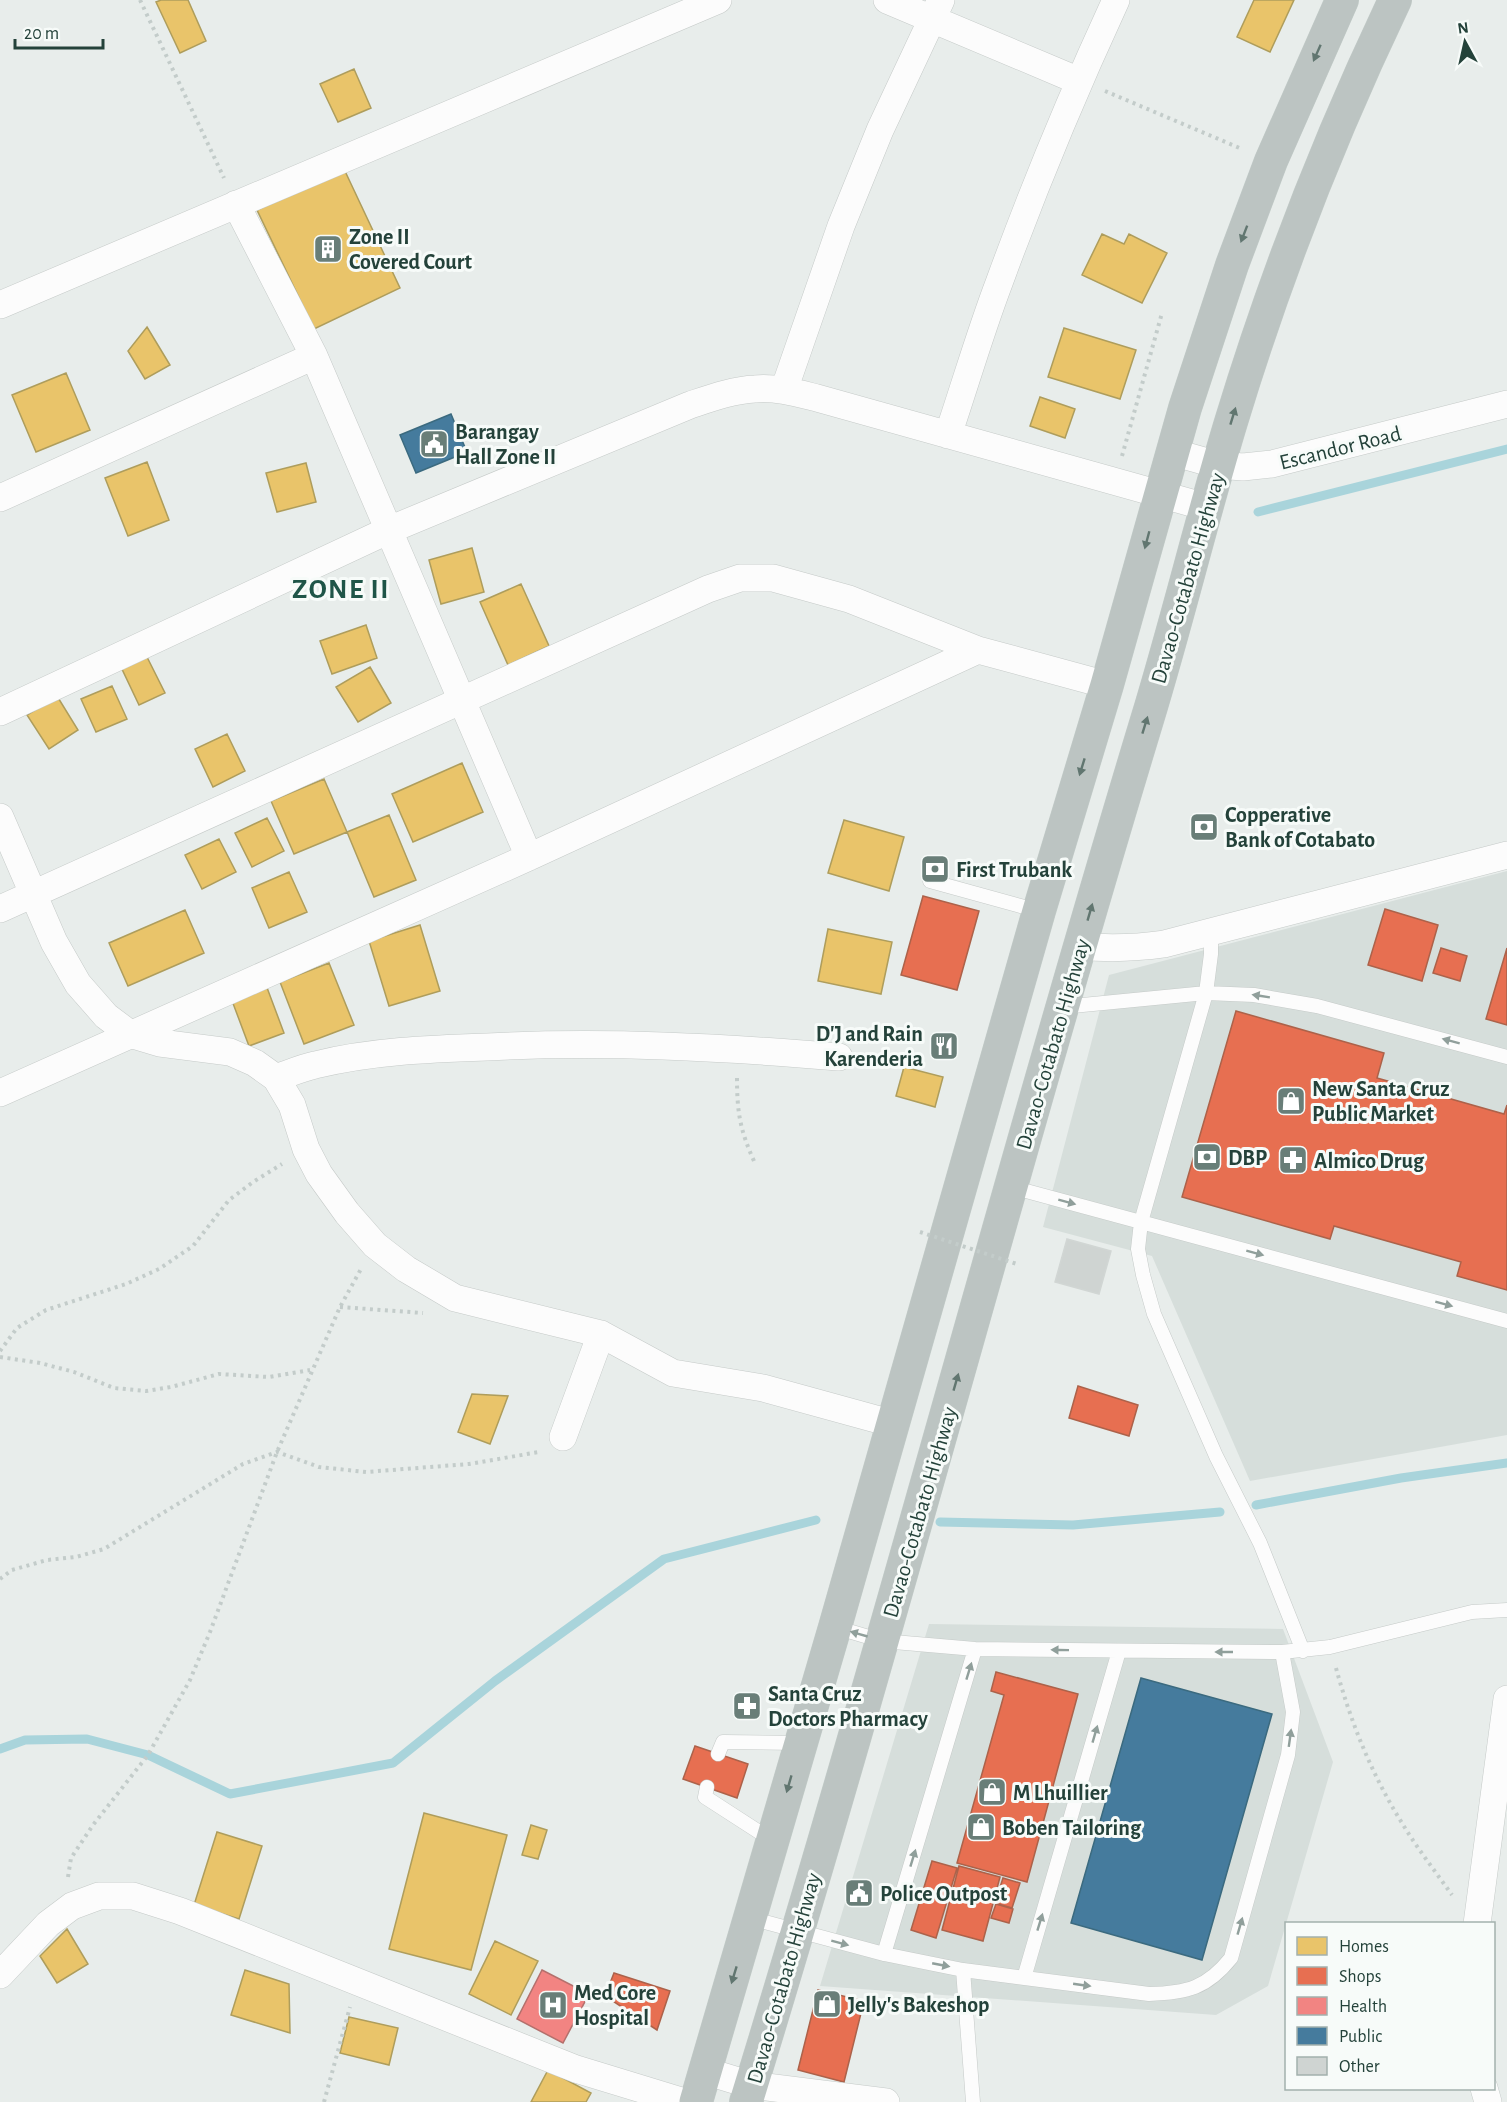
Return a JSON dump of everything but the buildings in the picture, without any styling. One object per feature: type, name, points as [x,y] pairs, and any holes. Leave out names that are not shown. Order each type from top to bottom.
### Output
[{"type":"highway","points":[[696,2102],[894,1424],[1039,911],[1107,686],[1172,452],[1225,286],[1271,161],[1342,0]]},
{"type":"highway","name":"Davao-Cotabato Highway","points":[[749,2093],[882,1641],[1218,465],[1252,355],[1312,189],[1346,107],[1395,0]]},
{"type":"highway","points":[[1015,994],[1062,1007]]},
{"type":"highway","points":[[964,1174],[1011,1187]]},
{"type":"street","points":[[0,305],[718,0]]},
{"type":"street","points":[[887,0],[937,9],[1079,81]]},
{"type":"street","points":[[948,435],[998,284],[1079,81],[1116,0]]},
{"type":"street","points":[[784,390],[845,215],[880,130],[937,9]]},
{"type":"street","points":[[236,204],[314,356],[529,856]]},
{"type":"street","points":[[0,498],[314,356]]},
{"type":"street","points":[[0,712],[389,530],[690,405],[723,394],[756,388],[784,390],[817,398],[1206,507]]},
{"type":"street","name":"Escandor Road","points":[[1172,452],[1218,465],[1243,467],[1281,462],[1507,404]]},
{"type":"street","points":[[0,909],[708,589],[740,578],[773,578],[849,599],[978,650],[1107,686]]},
{"type":"street","points":[[0,1093],[529,856],[978,650]]},
{"type":"street","points":[[0,817],[54,942],[78,984],[106,1016],[130,1034],[160,1043],[230,1052],[255,1062],[276,1078],[292,1106],[306,1149],[319,1174],[347,1213],[375,1245],[405,1269],[455,1298],[601,1334],[673,1373],[764,1388],[894,1424]]},
{"type":"street","points":[[1080,946],[1108,949],[1164,944],[1507,855]]},
{"type":"street","points":[[276,1078],[314,1065],[365,1055],[530,1045],[631,1044],[839,1057]]},
{"type":"street","points":[[563,1437],[601,1334]]},
{"type":"street","points":[[1477,1922],[1507,1699]]},
{"type":"street","points":[[0,1975],[48,1924],[72,1906],[99,1896],[133,1896],[180,1911],[576,2069],[684,2102]]},
{"type":"street","points":[[705,2071],[749,2093],[886,2102]]},
{"type":"lane","points":[[930,881],[1039,911]]},
{"type":"lane","points":[[1210,932],[1211,954],[1206,993],[1141,1222],[1138,1249],[1154,1314],[1216,1456],[1260,1543],[1303,1651]]},
{"type":"lane","points":[[1062,1007],[1206,993],[1254,995],[1317,1006],[1507,1057]]},
{"type":"lane","points":[[1011,1187],[1507,1321]]},
{"type":"lane","points":[[835,1628],[882,1641],[975,1649],[1282,1652],[1330,1647],[1472,1612],[1507,1610]]},
{"type":"lane","points":[[884,1954],[975,1649]]},
{"type":"lane","points":[[1024,1978],[1119,1651]]},
{"type":"lane","points":[[750,1918],[884,1954],[963,1970],[1149,1995],[1174,1994],[1196,1988],[1218,1975],[1231,1958],[1288,1755],[1293,1712],[1282,1652]]},
{"type":"lane","points":[[718,1754],[723,1742],[802,1743]]},
{"type":"lane","points":[[707,1787],[705,1797],[773,1841]]},
{"type":"lane","points":[[963,1970],[973,2102]]},
{"type":"path","points":[[140,0],[236,204]]},
{"type":"path","points":[[1079,81],[1271,161]]},
{"type":"path","points":[[1114,483],[1162,313]]},
{"type":"path","points":[[738,1049],[737,1106],[743,1136],[754,1161]]},
{"type":"path","points":[[0,1351],[17,1328],[46,1310],[126,1284],[159,1269],[193,1246],[229,1200],[306,1149]]},
{"type":"path","points":[[920,1232],[1017,1264]]},
{"type":"path","points":[[72,1906],[67,1887],[71,1858],[93,1825],[148,1755],[190,1680],[276,1452],[340,1307],[375,1245]]},
{"type":"path","points":[[0,1358],[40,1362],[74,1372],[114,1388],[146,1391],[219,1374],[269,1377],[311,1370]]},
{"type":"path","points":[[0,1579],[12,1570],[47,1560],[76,1557],[104,1549],[235,1469],[276,1452],[319,1467],[366,1472],[469,1464],[521,1456],[553,1446],[563,1437]]},
{"type":"path","points":[[1330,1647],[1358,1739],[1378,1782],[1402,1823],[1453,1896]]},
{"type":"path","points":[[324,2102],[348,2016],[355,1980]]},
{"type":"shaded area","name":"New Santa Cruz Public Market","points":[[1507,871],[1507,1435],[1250,1481],[1152,1256],[1043,1227],[1109,975]]},
{"type":"shaded area","points":[[929,1624],[1283,1629],[1333,1762],[1268,1986],[1216,2015],[820,1986]]},
{"type":"waterway","points":[[1258,512],[1507,449]]},
{"type":"waterway","points":[[1256,1505],[1401,1478],[1507,1463]]},
{"type":"waterway","points":[[940,1522],[1073,1525],[1220,1512]]},
{"type":"waterway","points":[[0,1749],[25,1740],[87,1739],[148,1755],[230,1794],[393,1763],[495,1681],[664,1559],[816,1520]]},
{"type":"place","name":"Zone II Covered Court","points":[[328,249]]},
{"type":"place","name":"Barangay Hall Zone II","points":[[434,444]]},
{"type":"place","name":"Copperative Bank of Cotabato","points":[[1204,827]]},
{"type":"place","name":"First Trubank","points":[[935,869]]},
{"type":"place","name":"D'J and Rain Karenderia","points":[[944,1046]]},
{"type":"place","name":"New Santa Cruz Public Market","points":[[1291,1101]]},
{"type":"place","name":"DBP","points":[[1207,1157]]},
{"type":"place","name":"Almico Drug","points":[[1293,1160]]},
{"type":"place","name":"Santa Cruz Doctors Pharmacy","points":[[747,1706]]},
{"type":"place","name":"M Lhuillier","points":[[992,1792]]},
{"type":"place","name":"Boben Tailoring","points":[[981,1827]]},
{"type":"place","name":"Police Outpost","points":[[859,1893]]},
{"type":"place","name":"Jelly's Bakeshop","points":[[827,2004]]},
{"type":"place","name":"Med Core Hospital","points":[[553,2005]]},
{"type":"district","name":"ZONE II","points":[[341,588]]}]
